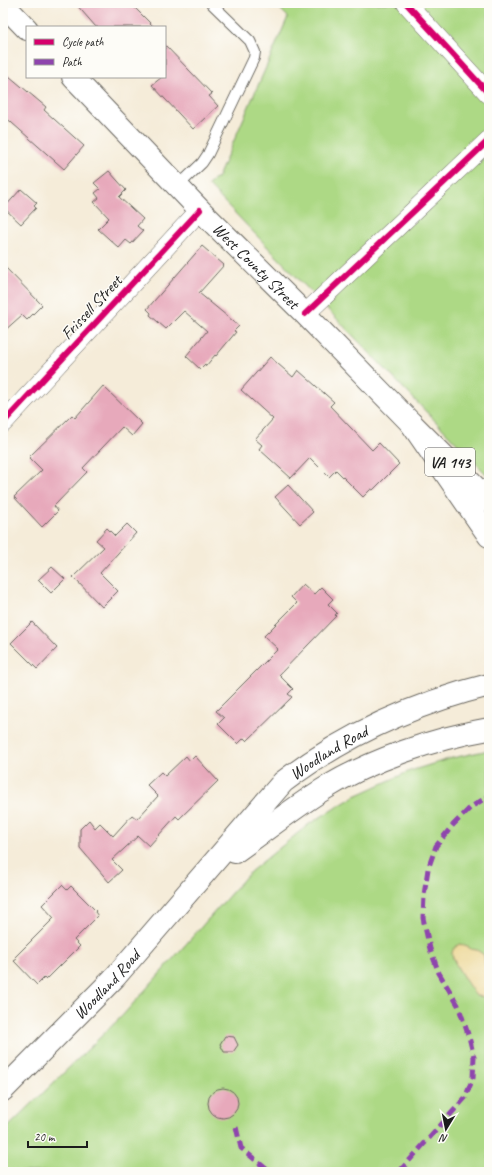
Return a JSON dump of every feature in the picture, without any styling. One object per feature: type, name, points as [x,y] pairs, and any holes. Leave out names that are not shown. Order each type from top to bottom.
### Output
[{"type":"main road","points":[[3,4],[26,28]]},
{"type":"main road","name":"West County Street","points":[[74,78],[177,187],[305,314],[411,423],[489,536]]},
{"type":"main road","name":"VA 143","points":[[411,423],[489,500]]},
{"type":"main road","name":"Woodland Road","points":[[3,1090],[115,977],[283,782],[314,759],[372,727],[419,705],[489,685]]},
{"type":"main road","name":"Woodland Road","points":[[205,874],[300,805],[325,788],[359,769],[437,742],[489,729]]},
{"type":"street","points":[[406,3],[489,94]]},
{"type":"street","points":[[305,314],[489,140]]},
{"type":"street","name":"Frissell Street","points":[[3,423],[200,210]]},
{"type":"lane","points":[[177,187],[202,164],[208,154],[254,58],[255,52],[250,41],[211,3]]},
{"type":"path","points":[[285,7],[287,3]]},
{"type":"green space","points":[[274,3],[489,3],[489,477],[208,185],[218,177],[288,17]]},
{"type":"green space","points":[[489,750],[489,1172],[3,1172],[3,1132],[123,1015],[250,872],[309,824],[355,796],[410,771],[452,758]]},
{"type":"sand","points":[[459,944],[468,946],[470,949],[477,950],[484,955],[486,971],[489,973],[489,995],[487,997],[476,996],[455,963],[452,952]]},
{"type":"building","points":[[75,3],[127,3],[130,6],[132,5],[153,26],[95,26]]},
{"type":"building","points":[[166,46],[212,94],[209,96],[218,106],[193,129],[152,85],[161,78],[166,78]]},
{"type":"building","points":[[3,71],[46,107],[44,110],[84,146],[64,169],[3,115]]},
{"type":"building","points":[[109,171],[126,190],[119,197],[143,219],[137,226],[143,231],[131,244],[126,240],[119,248],[98,229],[109,218],[94,202],[99,198],[95,193],[100,189],[94,183]]},
{"type":"building","points":[[21,189],[37,203],[34,206],[36,208],[21,224],[4,208]]},
{"type":"building","points":[[202,246],[224,265],[199,293],[239,326],[234,331],[236,332],[216,356],[215,355],[206,366],[205,364],[200,369],[186,356],[207,331],[184,311],[166,329],[150,315],[151,313],[147,309]]},
{"type":"building","points":[[3,265],[42,305],[27,320],[22,315],[3,332]]},
{"type":"building","points":[[270,357],[293,377],[298,370],[334,402],[330,406],[372,450],[379,443],[399,464],[373,490],[371,489],[363,497],[336,470],[329,477],[310,458],[291,478],[259,449],[262,445],[255,439],[273,419],[241,390]]},
{"type":"building","points":[[103,386],[142,424],[132,436],[122,427],[83,468],[87,472],[54,506],[58,511],[42,527],[14,497],[42,470],[29,457],[72,415],[75,418]]},
{"type":"building","points":[[288,485],[313,512],[300,524],[275,497]]},
{"type":"building","points":[[127,524],[136,533],[100,573],[118,591],[102,607],[73,577],[104,547],[96,540],[107,528],[115,536]]},
{"type":"building","points":[[52,567],[65,579],[51,593],[38,580]]},
{"type":"building","points":[[303,584],[314,594],[321,587],[333,599],[328,604],[337,613],[335,615],[336,616],[279,675],[293,689],[288,694],[292,697],[247,741],[244,738],[238,744],[218,724],[224,718],[216,711],[278,649],[264,636],[297,603],[291,597]]},
{"type":"building","points":[[32,622],[57,648],[37,669],[11,643]]},
{"type":"building","points":[[186,756],[190,761],[195,756],[218,781],[179,819],[176,816],[149,846],[138,836],[112,860],[122,870],[109,882],[80,848],[80,829],[89,820],[95,828],[100,823],[113,836],[132,815],[137,819],[158,796],[147,785],[161,772],[165,776]]},
{"type":"building","points":[[62,885],[67,890],[71,886],[96,911],[95,912],[98,916],[74,940],[80,946],[46,980],[44,978],[37,985],[14,961],[17,959],[15,957],[54,918],[42,905]]},
{"type":"building","points":[[225,1036],[234,1037],[238,1045],[233,1052],[224,1052],[220,1044]]},
{"type":"building","points":[[223,1088],[234,1092],[238,1103],[234,1114],[223,1118],[212,1114],[208,1103],[212,1092]]},
{"type":"marked path","points":[[399,1172],[465,1098],[473,1078],[474,1057],[469,1037],[458,1005],[439,973],[430,949],[423,918],[424,895],[428,869],[436,846],[453,825],[471,807],[489,796]]},
{"type":"marked path","points":[[236,1127],[241,1148],[270,1172]]},
{"type":"cycle path","points":[[406,3],[489,94]]},
{"type":"cycle path","points":[[305,314],[489,140]]},
{"type":"cycle path","points":[[3,423],[200,210]]}]
